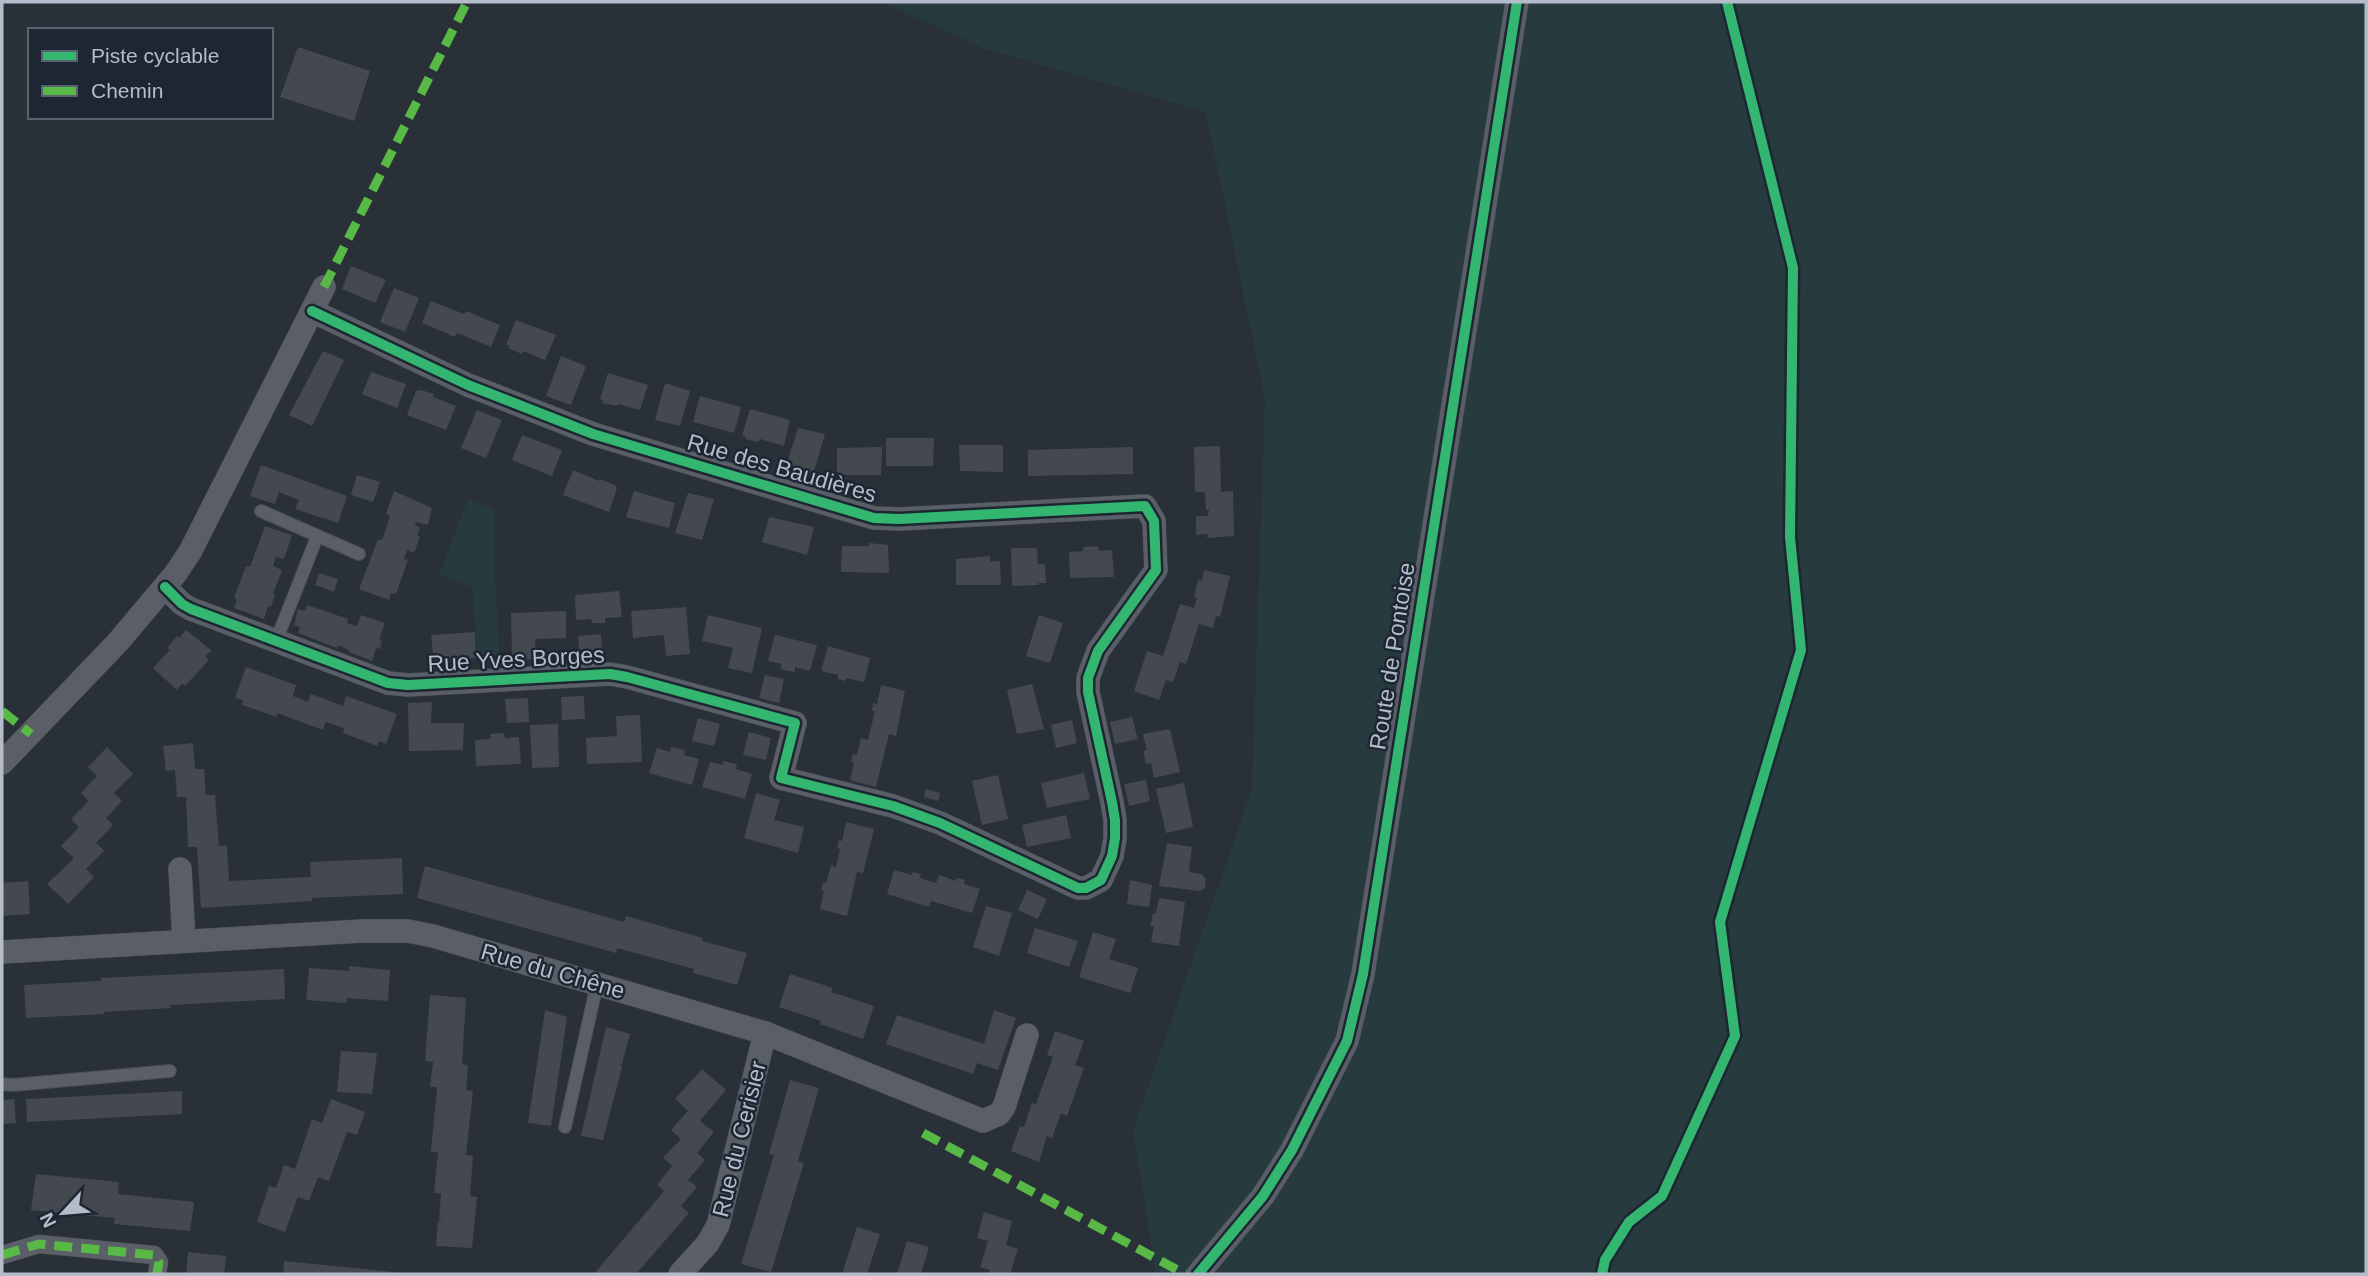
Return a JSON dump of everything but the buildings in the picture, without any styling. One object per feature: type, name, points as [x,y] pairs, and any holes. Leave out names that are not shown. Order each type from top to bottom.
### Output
[{"type":"street","name":"Route de Pontoise","points":[[1198,1274],[1270,1185],[1292,1150],[1347,1041],[1363,974],[1517,2]]},
{"type":"street","points":[[2,763],[118,642],[165,587],[190,552],[324,287]]},
{"type":"street","name":"Rue des Baudières","points":[[312,311],[468,385],[593,433],[874,518],[899,519],[1144,506],[1154,521],[1156,570],[1098,651],[1088,678],[1088,692]]},
{"type":"street","name":"Rue Yves Borges","points":[[165,587],[182,604],[191,608],[388,683],[408,685],[610,674],[795,723],[781,778],[893,806],[940,823],[1067,884],[1086,888],[1101,880],[1106,872],[1112,856],[1115,820],[1088,692]]},
{"type":"street","points":[[180,869],[184,941]]},
{"type":"street","name":"Rue du Chêne","points":[[2,957],[184,941],[408,931],[765,1033],[983,1121],[999,1114],[1004,1107],[1027,1035]]},
{"type":"street","name":"Rue du Cerisier","points":[[680,1274],[708,1243],[718,1225],[765,1033]]},
{"type":"street","points":[[2,1255],[39,1244],[154,1255],[159,1262],[157,1274]]},
{"type":"lane","points":[[261,511],[359,554]]},
{"type":"lane","points":[[276,641],[317,537]]},
{"type":"lane","points":[[565,1127],[597,984]]},
{"type":"lane","points":[[2,1084],[170,1071]]},
{"type":"green space","points":[[882,2],[2366,2],[2366,1274],[1156,1274],[1133,1130],[1252,790],[1265,399],[1206,112],[985,49]]},
{"type":"green space","points":[[468,499],[495,510],[494,562],[500,660],[478,662],[472,587],[439,575]]},
{"type":"marked path","points":[[324,287],[467,2]]},
{"type":"marked path","points":[[2,711],[31,734]]},
{"type":"marked path","points":[[923,1133],[1185,1274]]},
{"type":"marked path","points":[[2,1255],[39,1244],[154,1255],[159,1262],[157,1274]]},
{"type":"cycle path","points":[[1198,1274],[1263,1196],[1292,1150],[1347,1041],[1363,974],[1517,2]]},
{"type":"cycle path","points":[[1602,1274],[1605,1260],[1629,1222],[1662,1196],[1735,1036],[1720,922],[1801,650],[1790,537],[1793,268],[1727,2]]},
{"type":"cycle path","points":[[165,587],[191,609],[388,683],[408,685],[610,674],[795,723],[781,778],[893,806],[940,823],[1078,888],[1086,888],[1101,880],[1112,856],[1115,820],[1088,692],[1088,678],[1098,651],[1156,570],[1154,521],[1145,506],[899,519],[874,518],[593,434],[468,385],[312,311]]}]
